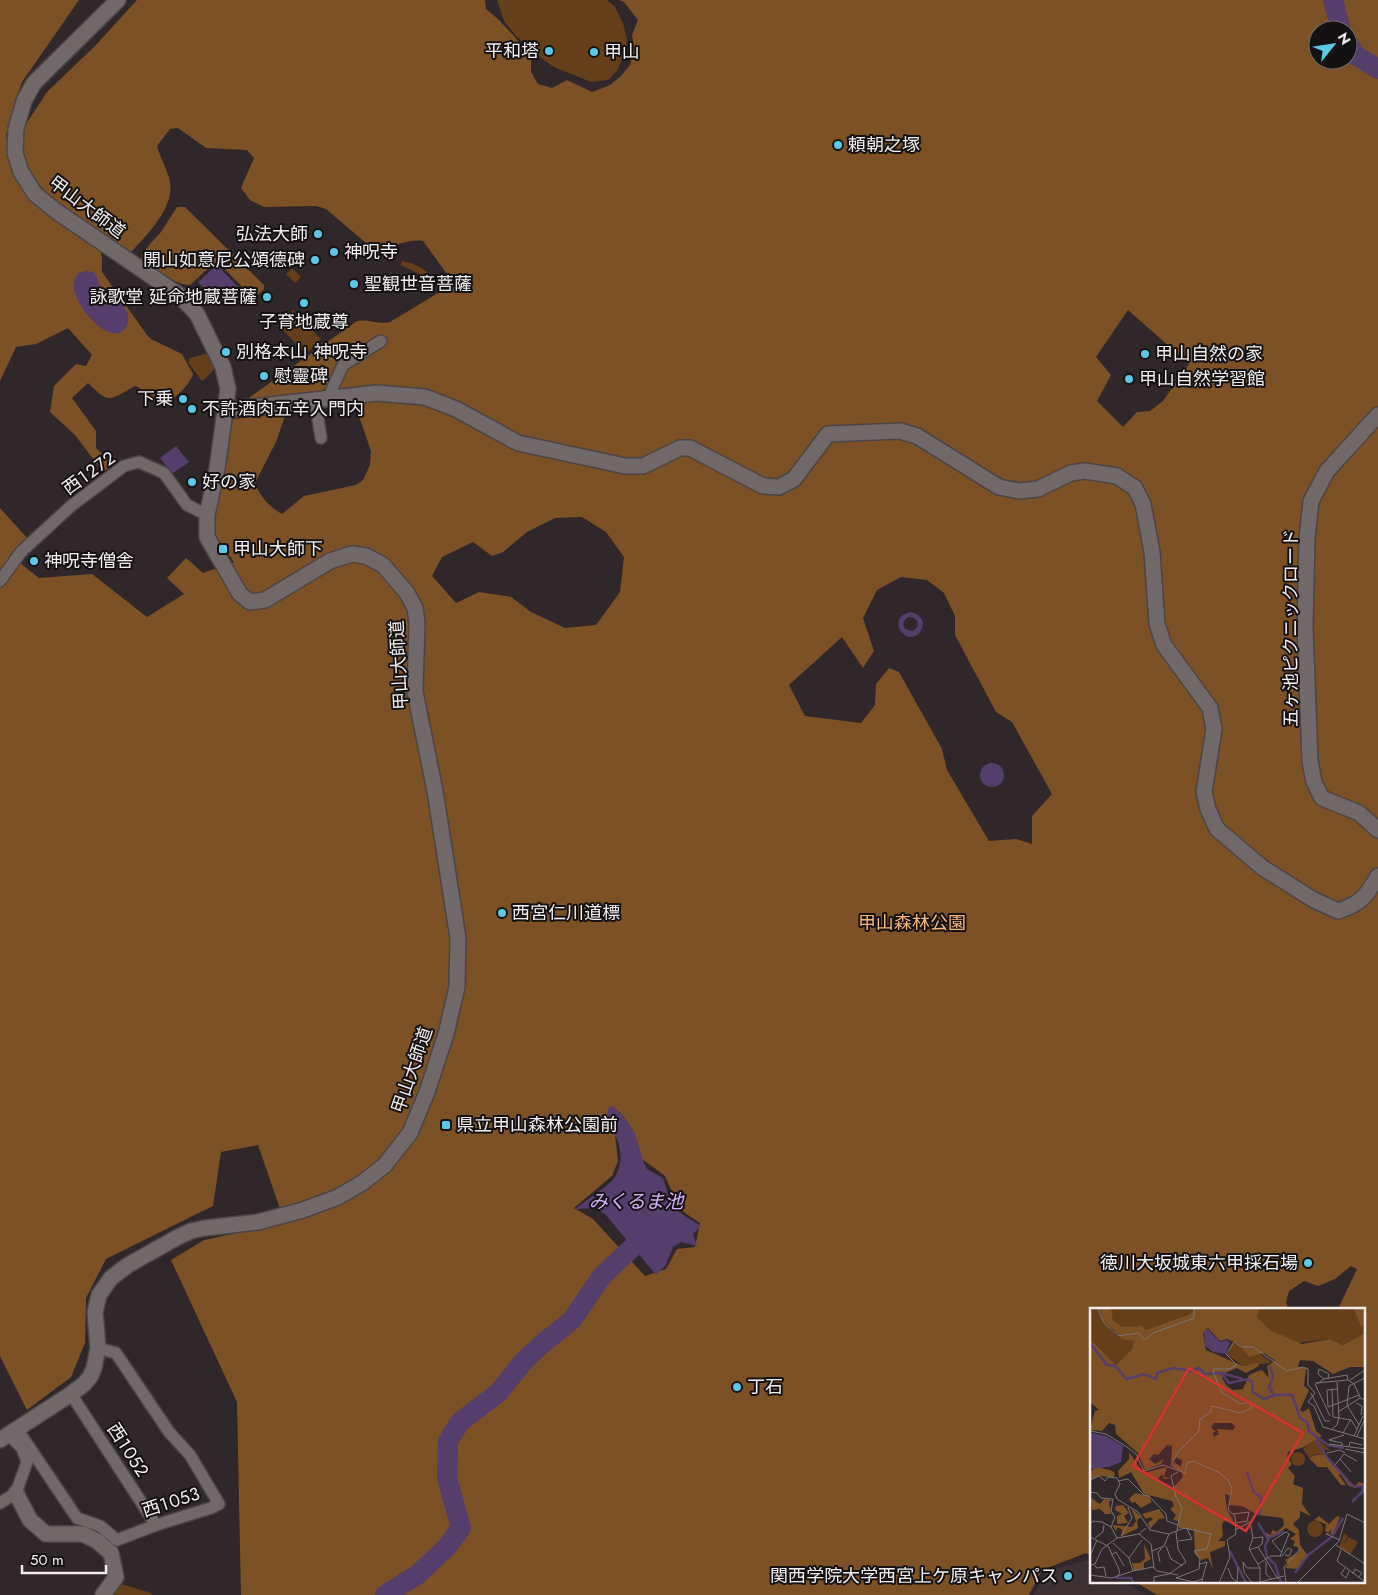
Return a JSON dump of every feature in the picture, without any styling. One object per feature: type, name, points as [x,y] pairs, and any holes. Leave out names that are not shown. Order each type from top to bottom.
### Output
[{"type":"street","name":"甲山大師道","points":[[9,1435],[71,1394],[90,1377],[98,1348],[95,1312],[100,1295],[111,1278],[128,1265],[178,1237],[191,1232],[205,1228],[258,1222],[302,1210],[338,1197],[362,1183],[384,1166],[410,1132],[427,1092],[446,1034],[457,987],[458,938],[435,791],[415,692],[417,623],[415,608],[411,600],[383,565],[366,556],[352,554],[330,561],[265,600],[250,602],[240,594],[207,537],[207,515],[217,469],[228,389],[223,367],[197,314],[179,295],[56,211],[35,194],[21,172],[16,153],[16,129],[24,101],[34,84],[118,0]]},
{"type":"street","points":[[321,438],[322,399],[343,365],[381,341]]},
{"type":"street","points":[[226,410],[376,393],[426,397],[456,409],[518,443],[625,466],[643,466],[680,448],[690,448],[762,486],[780,487],[794,480],[828,434],[900,430],[917,436],[999,487],[1012,490],[1038,489],[1070,473],[1085,471],[1117,476],[1134,488],[1143,504],[1152,552],[1157,624],[1164,645],[1210,708],[1214,729],[1204,792],[1208,809],[1217,829],[1263,868],[1314,900],[1338,911],[1353,906],[1369,893],[1378,876]]},
{"type":"street","name":"五ヶ池ピクニックロード","points":[[1378,415],[1327,471],[1311,500],[1307,539],[1305,626],[1310,761],[1314,782],[1322,798],[1359,813],[1378,830]]},
{"type":"street","name":"西１２７２","points":[[0,581],[21,552],[72,506],[124,466],[139,462],[164,473],[187,505],[207,515]]},
{"type":"street","name":"西１０５３","points":[[9,1435],[77,1518],[100,1526],[116,1540],[219,1504],[190,1455],[168,1432],[116,1353],[98,1348]]},
{"type":"street","name":"西１０５２","points":[[71,1394],[156,1525]]},
{"type":"street","points":[[0,1503],[16,1493],[27,1462],[22,1448],[9,1435]]},
{"type":"street","points":[[16,1493],[30,1520],[46,1534],[83,1534],[97,1541],[110,1553],[116,1577],[103,1595]]},
{"type":"shaded area","points":[[497,0],[607,0],[615,7],[623,23],[627,40],[626,50],[617,71],[608,80],[591,82],[554,67],[516,36],[504,21]]},
{"type":"shaded area","points":[[402,261],[415,264],[427,272],[431,279],[427,280],[401,265]]},
{"type":"shaded area","points":[[292,268],[301,277],[295,283],[286,274]]},
{"type":"shaded area","points":[[293,310],[321,339],[306,354],[278,325]]},
{"type":"shaded area","points":[[205,354],[209,355],[214,369],[204,380],[201,380],[188,362],[190,358]]},
{"type":"shaded area","name":"関西学院大学西宮上ケ原キャンパス","points":[[1088,1560],[1090,1561],[1090,1582],[1125,1582],[1146,1595],[1033,1595],[1048,1570]]},
{"type":"shaded area","points":[[121,1584],[151,1593],[152,1595],[112,1595]]},
{"type":"green space","points":[[0,0],[79,0],[22,82],[6,134],[13,171],[26,194],[99,249],[102,257],[102,272],[147,335],[151,339],[182,354],[193,374],[180,393],[161,406],[135,386],[120,395],[110,398],[101,395],[88,383],[72,398],[96,431],[96,448],[113,464],[103,472],[75,435],[50,412],[54,386],[76,364],[86,366],[92,355],[68,328],[36,344],[16,347],[0,381]]},
{"type":"green space","name":"甲山森林公園","points":[[137,0],[485,0],[486,9],[514,36],[531,59],[531,72],[538,84],[552,88],[567,80],[592,92],[610,85],[630,65],[634,49],[632,35],[638,20],[624,2],[619,0],[1378,0],[1378,1595],[1157,1595],[1136,1582],[1366,1582],[1366,1308],[1338,1308],[1357,1269],[1351,1266],[1335,1279],[1318,1286],[1304,1281],[1289,1291],[1286,1303],[1288,1308],[1090,1308],[1090,1555],[1086,1553],[1042,1570],[1029,1595],[241,1595],[237,1402],[171,1260],[204,1240],[285,1223],[258,1145],[221,1152],[213,1206],[106,1259],[86,1298],[85,1343],[71,1377],[27,1410],[0,1356],[0,508],[28,539],[10,555],[39,578],[92,574],[147,617],[184,594],[167,578],[186,558],[203,573],[234,562],[214,534],[213,522],[229,423],[234,419],[280,414],[285,416],[276,442],[255,483],[266,501],[282,514],[304,496],[356,485],[363,480],[370,465],[371,451],[352,396],[250,401],[250,397],[357,321],[390,322],[448,287],[447,274],[423,241],[410,241],[385,248],[372,248],[326,209],[316,206],[264,207],[250,200],[241,188],[254,158],[247,150],[206,148],[178,128],[170,129],[157,146],[170,182],[170,192],[164,211],[131,252],[127,252],[56,202],[34,179],[24,159],[22,142],[24,127],[47,92],[95,46]],"holes":[[[1128,310],[1189,364],[1163,401],[1150,411],[1137,412],[1123,427],[1097,401],[1111,375],[1096,357]],[[582,517],[606,532],[624,557],[620,592],[596,625],[565,628],[531,612],[511,597],[479,592],[456,603],[432,576],[442,557],[473,542],[492,556],[503,552],[527,532],[555,518]],[[901,577],[927,580],[944,593],[955,616],[955,635],[996,712],[1012,722],[1052,794],[1032,816],[1032,844],[1016,839],[989,841],[947,770],[942,749],[899,672],[889,668],[876,684],[875,705],[861,723],[805,716],[789,685],[842,637],[863,668],[874,651],[863,618],[877,590]],[[614,1126],[642,1159],[665,1176],[677,1203],[685,1213],[700,1223],[695,1247],[677,1249],[666,1269],[645,1276],[593,1219],[574,1208],[612,1176],[618,1161]]]},
{"type":"green space","points":[[177,207],[185,207],[264,285],[264,289],[257,296],[252,297],[218,262],[214,263],[190,285],[172,279],[143,260],[142,255],[161,232]]},
{"type":"water","points":[[217,265],[238,287],[219,304],[198,282]]},
{"type":"water","points":[[94,272],[104,294],[125,308],[128,320],[126,327],[121,332],[113,333],[100,327],[78,301],[74,282],[78,273]]},
{"type":"water","points":[[176,446],[189,462],[172,474],[160,458]]},
{"type":"water","points":[[911,612],[922,619],[922,628],[915,636],[904,635],[900,631],[898,625],[903,615]],"holes":[[[909,617],[915,619],[918,623],[917,627],[911,631],[904,626],[905,620]]]},
{"type":"water","points":[[992,763],[1001,766],[1004,775],[1001,784],[992,787],[983,784],[980,775],[983,766]]},
{"type":"water","name":"みくるま池","points":[[612,1106],[623,1115],[634,1131],[647,1169],[663,1178],[675,1208],[701,1226],[693,1234],[697,1246],[681,1242],[673,1247],[666,1265],[656,1275],[605,1214],[595,1208],[575,1209],[603,1189],[615,1177],[619,1168],[620,1148],[607,1117],[609,1107]]},
{"type":"waterway","points":[[1333,0],[1338,20]]},
{"type":"waterway","points":[[1358,57],[1378,69]]},
{"type":"waterway","points":[[385,1595],[417,1575],[447,1547],[461,1528],[447,1478],[448,1441],[460,1422],[498,1393],[523,1362],[572,1320],[602,1276],[633,1247]]},
{"type":"place","name":"平和塔","points":[[549,51]]},
{"type":"place","name":"甲山","points":[[594,52]]},
{"type":"place","name":"頼朝之塚","points":[[838,145]]},
{"type":"place","name":"弘法大師","points":[[318,234]]},
{"type":"place","name":"神呪寺","points":[[334,252]]},
{"type":"place","name":"開山如意尼公頌德碑","points":[[315,260]]},
{"type":"place","name":"聖観世音菩薩","points":[[354,284]]},
{"type":"place","name":"詠歌堂 延命地蔵菩薩","points":[[267,297]]},
{"type":"place","name":"子育地蔵尊","points":[[304,303]]},
{"type":"place","name":"別格本山 神呪寺","points":[[226,352]]},
{"type":"place","name":"甲山自然の家","points":[[1145,354]]},
{"type":"place","name":"慰靈碑","points":[[264,376]]},
{"type":"place","name":"甲山自然学習館","points":[[1129,379]]},
{"type":"place","name":"下乗","points":[[183,399]]},
{"type":"place","name":"不許酒肉五辛入門内","points":[[192,409]]},
{"type":"place","name":"好の家","points":[[192,482]]},
{"type":"place","name":"甲山大師下","points":[[223,549]]},
{"type":"place","name":"神呪寺僧舎","points":[[34,561]]},
{"type":"place","name":"西宮仁川道標","points":[[502,913]]},
{"type":"place","name":"県立甲山森林公園前","points":[[446,1125]]},
{"type":"place","name":"徳川大坂城東六甲採石場","points":[[1308,1263]]},
{"type":"place","name":"丁石","points":[[737,1387]]},
{"type":"place","name":"関西学院大学西宮上ケ原キャンパス","points":[[1068,1576]]}]
